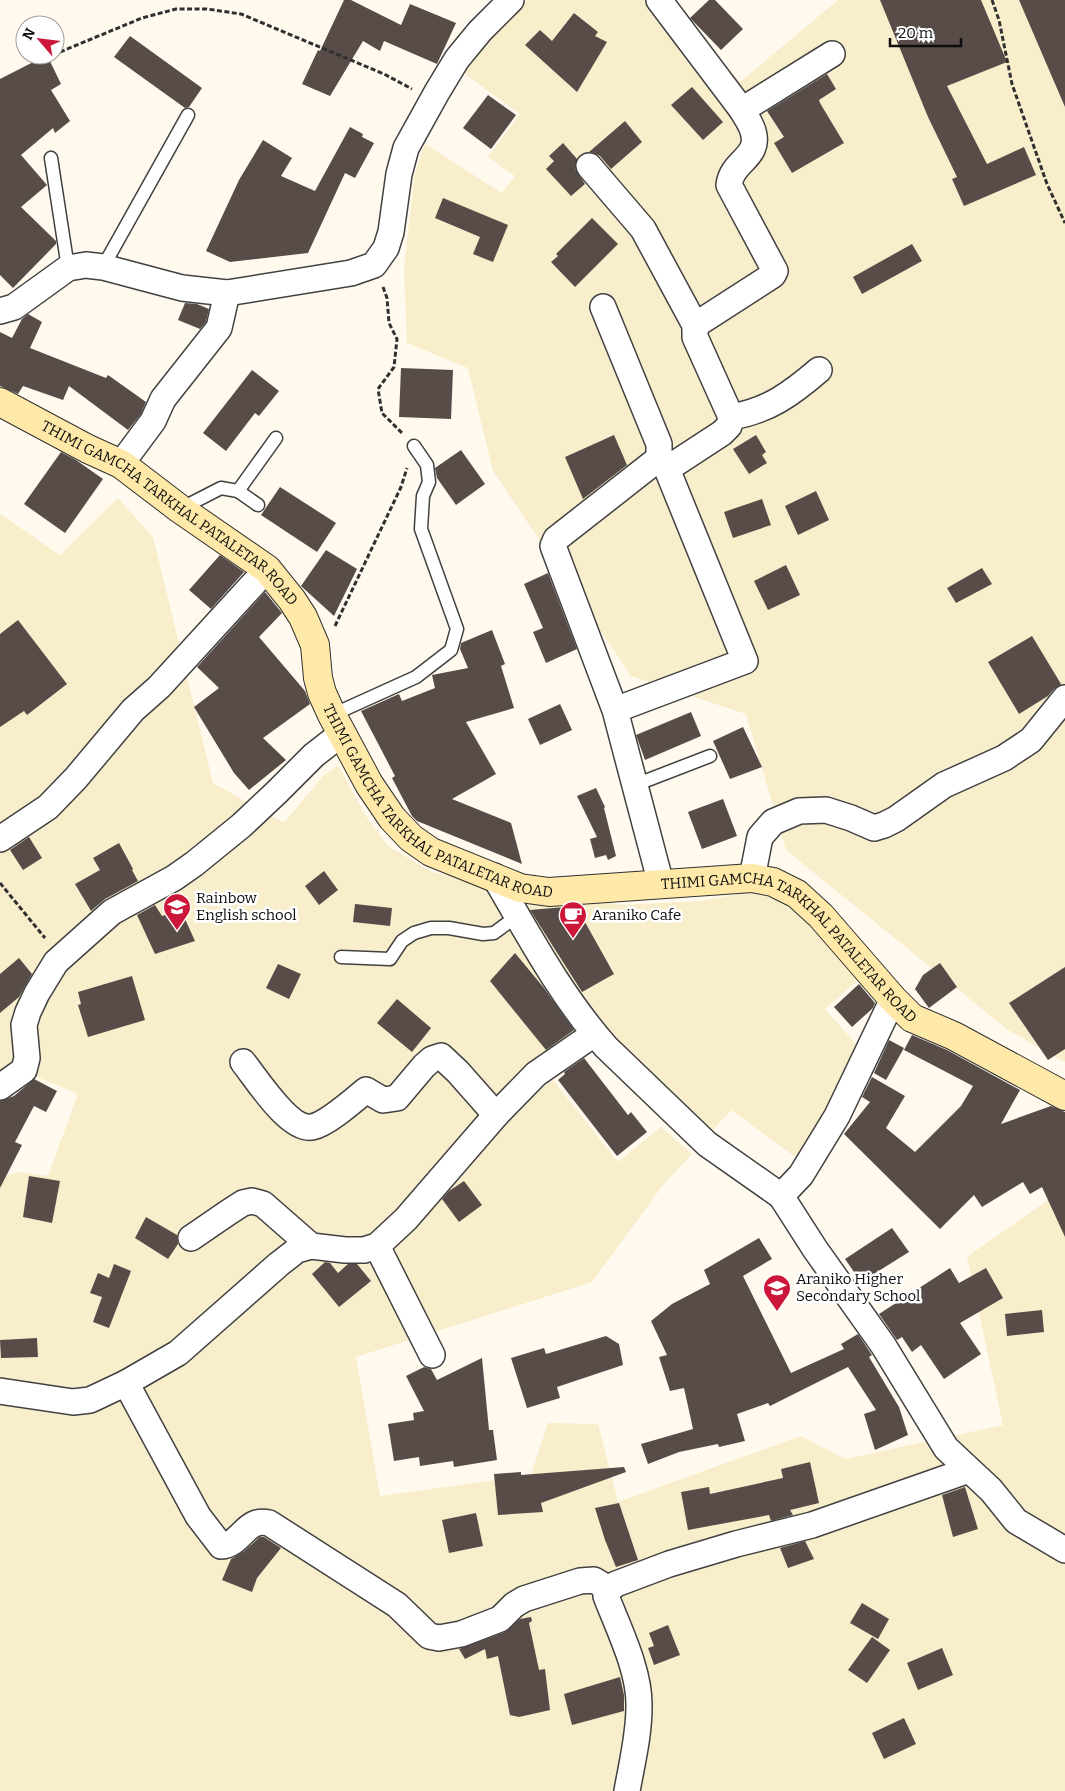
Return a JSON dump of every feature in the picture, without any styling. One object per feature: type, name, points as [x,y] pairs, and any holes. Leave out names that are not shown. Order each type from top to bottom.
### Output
[{"type":"street","points":[[659,0],[742,110],[753,129],[755,142],[753,151],[732,172],[729,184],[776,271],[774,275],[697,324],[696,327],[695,337],[731,418],[729,426],[722,433],[663,466],[653,463],[554,542],[553,546],[615,710],[661,884]]},
{"type":"street","points":[[0,311],[14,307],[68,268],[86,265],[103,266],[182,288],[226,293],[351,273],[374,265],[386,248],[391,232],[399,174],[406,148],[457,59],[507,1]]},
{"type":"street","points":[[742,110],[832,54]]},
{"type":"street","points":[[589,166],[643,229],[696,327]]},
{"type":"street","points":[[121,464],[153,421],[163,399],[219,328],[226,293]]},
{"type":"street","points":[[603,306],[659,444],[663,466],[745,661],[615,710]]},
{"type":"street","points":[[731,418],[748,415],[769,407],[795,391],[819,370]]},
{"type":"street","name":"THIMI GAMCHA TARKHAL PATALETAR ROAD","points":[[0,402],[88,449],[121,464],[180,509],[267,569],[295,606],[315,645],[318,678],[322,693],[336,725],[369,784],[392,818],[411,838],[431,852],[520,888],[549,892],[752,878],[773,882],[797,894],[821,916],[893,999],[912,1018],[954,1036],[1065,1096]]},
{"type":"street","points":[[0,838],[48,806],[76,778],[133,710],[159,686],[267,569]]},
{"type":"street","points":[[752,878],[760,837],[773,822],[798,811],[826,810],[874,828],[884,825],[896,819],[944,785],[1004,758],[1031,740],[1065,698]]},
{"type":"street","points":[[0,1087],[24,1070],[27,1058],[24,1025],[28,1012],[46,976],[56,962],[112,912],[174,878],[194,864],[256,812],[314,755],[336,725]]},
{"type":"street","points":[[494,876],[548,966],[594,1034],[707,1144],[781,1196],[815,1249],[883,1346],[946,1448],[991,1490],[1016,1521],[1065,1550]]},
{"type":"street","points":[[781,1196],[801,1175],[837,1116],[893,999]]},
{"type":"street","points":[[0,1392],[73,1402],[90,1400],[126,1383],[178,1353],[297,1250],[311,1246],[364,1250],[377,1246],[406,1219],[496,1115],[536,1074],[594,1034]]},
{"type":"street","points":[[243,1062],[286,1117],[301,1126],[312,1127],[336,1114],[366,1090],[383,1100],[397,1098],[424,1066],[432,1059],[441,1056],[458,1072],[496,1115]]},
{"type":"street","points":[[192,1238],[243,1203],[252,1201],[263,1204],[311,1246]]},
{"type":"street","points":[[377,1246],[432,1355]]},
{"type":"street","points":[[126,1383],[198,1516],[221,1546],[229,1546],[253,1524],[261,1521],[269,1523],[397,1605],[429,1636],[439,1638],[460,1634],[500,1619],[514,1605],[524,1599],[580,1581],[594,1580],[609,1589]]},
{"type":"street","points":[[627,1791],[637,1741],[639,1705],[634,1672],[606,1596],[609,1589],[616,1584],[669,1564],[736,1544],[812,1525],[969,1470]]},
{"type":"lane","points":[[103,266],[188,116]]},
{"type":"lane","points":[[51,158],[68,268]]},
{"type":"lane","points":[[238,491],[276,438]]},
{"type":"lane","points":[[336,725],[416,677],[451,650],[457,629],[421,529],[423,496],[429,482],[427,465],[414,446]]},
{"type":"lane","points":[[180,509],[220,488],[238,491],[258,505]]},
{"type":"lane","points":[[635,785],[710,756]]},
{"type":"lane","points":[[341,958],[390,959],[402,941],[414,933],[431,928],[449,928],[483,934],[494,933],[517,916]]},
{"type":"path","points":[[992,0],[999,20],[1012,84],[1047,184],[1065,223]]},
{"type":"path","points":[[65,50],[142,18],[176,9],[207,9],[241,14],[384,74],[433,99]]},
{"type":"path","points":[[315,645],[334,629],[401,487],[414,446],[382,413],[378,389],[394,366],[397,339],[389,323],[387,298],[374,265]]},
{"type":"path","points":[[0,882],[23,913],[62,957]]},
{"type":"shaded area","points":[[527,0],[664,0],[740,82],[838,0],[1065,0],[1065,1062],[1008,1030],[786,850],[746,714],[631,676],[493,471],[468,368],[407,343],[404,268],[415,172],[425,144],[502,193],[515,176],[488,157],[520,114],[462,72],[486,42]]},
{"type":"shaded area","points":[[118,498],[153,537],[213,783],[284,823],[323,776],[338,765],[366,816],[388,846],[432,872],[622,905],[701,901],[744,893],[759,894],[787,904],[798,913],[858,980],[825,1009],[860,1049],[803,1158],[794,1156],[731,1110],[711,1132],[591,1019],[496,1099],[501,1130],[538,1090],[553,1080],[618,1162],[661,1127],[692,1154],[663,1185],[592,1282],[356,1357],[380,1496],[531,1475],[548,1423],[598,1424],[618,1502],[801,1436],[845,1459],[1003,1425],[967,1257],[1065,1188],[1065,1791],[0,1791],[0,1176],[17,1172],[48,1176],[78,1094],[32,1075],[0,1071],[0,514],[60,555]]},
{"type":"building","points":[[344,0],[351,0],[401,25],[410,4],[456,23],[437,64],[384,41],[380,51],[363,41],[330,96],[302,84]]},
{"type":"building","points":[[709,0],[715,0],[743,29],[721,50],[690,18]]},
{"type":"building","points":[[880,0],[981,0],[1007,62],[947,86],[987,164],[1024,147],[1036,175],[964,206],[952,179],[957,177],[928,117]]},
{"type":"building","points":[[1019,0],[1065,0],[1065,107]]},
{"type":"building","points":[[574,13],[598,32],[595,36],[607,42],[577,92],[525,45],[540,30],[552,41]]},
{"type":"building","points":[[130,36],[202,88],[189,107],[185,108],[114,57]]},
{"type":"building","points":[[27,65],[52,65],[61,84],[51,90],[70,121],[55,133],[53,128],[21,155],[47,185],[21,207],[56,241],[56,244],[13,288],[0,275],[0,79]]},
{"type":"building","points":[[827,74],[836,89],[819,100],[844,143],[792,173],[774,143],[784,137],[767,111]]},
{"type":"building","points":[[692,87],[723,122],[703,140],[671,105]]},
{"type":"building","points":[[488,95],[516,115],[491,149],[463,128]]},
{"type":"building","points":[[625,121],[642,142],[611,169],[600,156],[589,152]]},
{"type":"building","points":[[350,127],[363,134],[362,137],[374,143],[355,178],[345,173],[308,253],[230,262],[206,251],[239,180],[263,140],[292,158],[281,176],[315,191]]},
{"type":"building","points":[[563,143],[577,159],[575,169],[585,184],[571,196],[546,169],[554,161],[549,156]]},
{"type":"building","points":[[443,198],[508,225],[493,262],[473,254],[480,237],[435,218]]},
{"type":"building","points":[[592,218],[618,244],[575,287],[551,262],[558,256],[556,254]]},
{"type":"building","points":[[912,244],[922,261],[862,294],[853,277]]},
{"type":"building","points":[[185,303],[197,304],[209,309],[206,322],[200,329],[178,320]]},
{"type":"building","points":[[28,314],[42,322],[30,348],[106,378],[108,375],[146,402],[141,414],[128,430],[69,386],[63,400],[23,386],[18,394],[0,386],[0,332],[12,338],[22,319]]},
{"type":"building","points":[[401,368],[453,370],[451,419],[399,417]]},
{"type":"building","points":[[252,370],[279,391],[259,416],[255,413],[226,451],[203,433]]},
{"type":"building","points":[[614,435],[627,465],[583,499],[565,457]]},
{"type":"building","points":[[756,435],[766,452],[762,455],[767,463],[749,474],[733,449]]},
{"type":"building","points":[[461,450],[485,484],[456,505],[437,478],[435,468]]},
{"type":"building","points":[[61,452],[103,479],[65,533],[24,504]]},
{"type":"building","points":[[280,487],[336,523],[317,552],[261,515]]},
{"type":"building","points":[[816,491],[829,520],[798,535],[785,506]]},
{"type":"building","points":[[762,499],[771,525],[733,538],[724,512]]},
{"type":"building","points":[[326,550],[357,569],[334,616],[301,586]]},
{"type":"building","points":[[220,555],[244,572],[211,609],[189,590]]},
{"type":"building","points":[[786,565],[800,595],[768,610],[754,581]]},
{"type":"building","points":[[982,568],[992,584],[956,603],[947,588]]},
{"type":"building","points":[[548,573],[577,649],[546,663],[533,632],[543,628],[524,584]]},
{"type":"building","points":[[265,592],[282,613],[259,637],[305,691],[310,704],[263,738],[286,760],[249,790],[234,773],[194,707],[219,688],[197,667]]},
{"type":"building","points":[[18,620],[67,684],[27,715],[24,711],[0,727],[0,634]]},
{"type":"building","points":[[492,630],[505,664],[501,666],[514,708],[466,722],[496,774],[452,799],[511,823],[522,864],[417,821],[412,816],[392,778],[395,776],[361,711],[399,694],[402,701],[435,688],[432,675],[468,668],[460,649],[461,643]]},
{"type":"building","points":[[1032,636],[1061,684],[1048,696],[1019,714],[988,662]]},
{"type":"building","points":[[560,704],[572,730],[540,745],[528,719]]},
{"type":"building","points":[[691,712],[701,736],[645,760],[636,735]]},
{"type":"building","points":[[743,727],[762,767],[730,779],[713,741]]},
{"type":"building","points":[[596,788],[605,807],[616,856],[608,860],[606,855],[595,858],[590,839],[597,837],[577,796]]},
{"type":"building","points":[[723,799],[737,836],[702,849],[688,812]]},
{"type":"building","points":[[29,837],[42,858],[23,870],[10,850]]},
{"type":"building","points":[[119,843],[138,881],[105,899],[91,911],[75,884],[100,870],[93,858]]},
{"type":"building","points":[[324,871],[338,890],[319,905],[305,886]]},
{"type":"building","points":[[355,904],[392,908],[390,926],[353,922]]},
{"type":"building","points":[[155,905],[162,916],[171,913],[176,923],[185,919],[195,941],[155,954],[137,915]]},
{"type":"building","points":[[576,906],[614,974],[582,992],[530,910]]},
{"type":"building","points":[[515,953],[544,988],[574,1030],[546,1050],[490,981]]},
{"type":"building","points":[[19,958],[32,974],[19,997],[0,1013],[0,974]]},
{"type":"building","points":[[940,963],[957,987],[929,1008],[915,989],[923,975]]},
{"type":"building","points":[[278,964],[301,974],[289,999],[266,988]]},
{"type":"building","points":[[1065,967],[1065,1049],[1048,1060],[1009,1003]]},
{"type":"building","points":[[132,976],[145,1020],[88,1037],[78,1005],[81,1004],[78,992]]},
{"type":"building","points":[[859,984],[875,1003],[873,1008],[852,1027],[834,1007]]},
{"type":"building","points":[[397,999],[431,1028],[412,1052],[377,1023]]},
{"type":"building","points":[[912,1035],[947,1050],[1020,1090],[1001,1124],[1051,1106],[1065,1112],[1065,1237],[1042,1187],[1030,1194],[1023,1182],[982,1207],[974,1195],[940,1229],[844,1134],[870,1102],[862,1097],[872,1077],[905,1096],[886,1128],[915,1152],[961,1106],[973,1086],[904,1050]]},
{"type":"building","points":[[889,1040],[904,1048],[886,1080],[874,1073]]},
{"type":"building","points":[[584,1058],[628,1115],[631,1112],[647,1132],[617,1156],[558,1080],[565,1074],[564,1072]]},
{"type":"building","points":[[34,1079],[57,1091],[46,1112],[34,1106],[15,1142],[22,1145],[0,1188],[0,1101],[14,1096]]},
{"type":"building","points":[[29,1176],[60,1181],[52,1223],[23,1217]]},
{"type":"building","points":[[464,1181],[482,1205],[459,1222],[442,1199],[449,1191]]},
{"type":"building","points":[[146,1217],[177,1235],[178,1244],[168,1259],[135,1238]]},
{"type":"building","points":[[892,1228],[909,1252],[861,1282],[845,1259]]},
{"type":"building","points":[[759,1238],[772,1259],[743,1276],[791,1373],[844,1349],[841,1344],[858,1334],[872,1355],[869,1357],[899,1407],[908,1435],[875,1450],[864,1414],[876,1410],[848,1367],[770,1406],[768,1403],[737,1414],[745,1441],[719,1447],[718,1444],[679,1452],[648,1464],[641,1444],[693,1429],[684,1388],[670,1391],[659,1357],[667,1355],[651,1321],[672,1304],[710,1284],[704,1270]]},
{"type":"building","points":[[325,1262],[330,1263],[338,1273],[348,1264],[357,1264],[371,1281],[339,1307],[312,1274]]},
{"type":"building","points":[[114,1264],[131,1271],[109,1328],[93,1322],[102,1297],[90,1293],[98,1273],[109,1278]]},
{"type":"building","points":[[950,1268],[959,1283],[986,1268],[1003,1298],[960,1323],[981,1354],[944,1379],[921,1345],[912,1352],[902,1337],[897,1340],[879,1314]]},
{"type":"building","points":[[1042,1310],[1044,1332],[1007,1336],[1005,1314]]},
{"type":"building","points":[[606,1336],[619,1344],[623,1365],[557,1387],[560,1398],[527,1408],[511,1358],[544,1348],[546,1354]]},
{"type":"building","points":[[37,1338],[38,1357],[1,1358],[0,1340]]},
{"type":"building","points":[[482,1358],[489,1430],[493,1430],[497,1460],[454,1467],[453,1461],[420,1466],[419,1457],[394,1461],[388,1424],[414,1420],[413,1413],[424,1411],[406,1376],[424,1367],[431,1369],[437,1380]]},
{"type":"building","points":[[810,1462],[819,1503],[790,1510],[793,1515],[771,1521],[769,1515],[688,1530],[681,1492],[709,1487],[710,1494],[783,1478],[781,1469]]},
{"type":"building","points":[[624,1467],[626,1472],[541,1503],[543,1512],[498,1515],[494,1474],[521,1472],[521,1475]]},
{"type":"building","points":[[965,1487],[978,1529],[953,1537],[942,1495]]},
{"type":"building","points":[[619,1503],[638,1560],[616,1567],[595,1508]]},
{"type":"building","points":[[476,1513],[483,1546],[449,1553],[442,1520]]},
{"type":"building","points":[[260,1537],[264,1537],[281,1548],[257,1578],[252,1592],[222,1580],[231,1559],[243,1552]]},
{"type":"building","points":[[805,1541],[814,1559],[788,1568],[780,1548]]},
{"type":"building","points":[[862,1603],[889,1619],[878,1639],[850,1623]]},
{"type":"building","points":[[531,1617],[532,1621],[529,1623],[539,1670],[545,1669],[550,1710],[519,1717],[510,1715],[498,1656],[487,1659],[485,1649],[465,1659],[459,1649],[505,1632],[520,1619]]},
{"type":"building","points":[[668,1625],[680,1655],[654,1665],[648,1648],[654,1646],[649,1633]]},
{"type":"building","points":[[872,1637],[890,1650],[867,1683],[848,1670]]},
{"type":"building","points":[[942,1648],[953,1675],[918,1690],[907,1663]]},
{"type":"building","points":[[620,1677],[624,1695],[624,1711],[572,1725],[564,1694]]},
{"type":"building","points":[[904,1718],[916,1744],[884,1759],[872,1733]]},
{"type":"place","name":"Rainbow English school","points":[[177,931]]},
{"type":"place","name":"Araniko Cafe","points":[[573,939]]},
{"type":"place","name":"Araniko Higher Secondary School","points":[[777,1312]]}]
